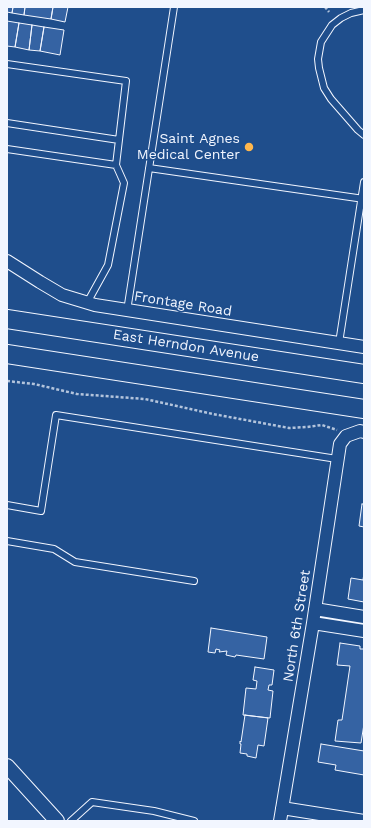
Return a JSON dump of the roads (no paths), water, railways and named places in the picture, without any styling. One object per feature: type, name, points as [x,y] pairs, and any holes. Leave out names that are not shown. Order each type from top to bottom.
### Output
[{"type":"main road","name":"East Herndon Avenue","points":[[7,319],[364,374]]},
{"type":"main road","points":[[7,354],[364,409]]},
{"type":"street","name":"Frontage Road","points":[[7,261],[62,295],[87,303],[127,311],[364,347]]},
{"type":"street","name":"North 6th Street","points":[[280,821],[313,623],[340,444],[346,436],[360,431],[364,432]]},
{"type":"street","points":[[315,609],[364,617]]},
{"type":"street","points":[[313,623],[364,631]]},
{"type":"street","points":[[7,766],[57,821]]},
{"type":"street","points":[[282,808],[364,820]]},
{"type":"lane","points":[[127,311],[174,7]]},
{"type":"lane","points":[[364,10],[351,13],[332,25],[322,42],[318,59],[324,88],[331,99],[364,135]]},
{"type":"lane","points":[[7,64],[126,81],[116,165],[124,183],[108,265],[87,303]]},
{"type":"lane","points":[[7,123],[119,140]]},
{"type":"lane","points":[[7,149],[116,165]]},
{"type":"lane","points":[[149,168],[363,199]]},
{"type":"lane","points":[[339,343],[363,199],[364,182]]},
{"type":"lane","points":[[7,505],[41,511],[56,416],[337,459]]},
{"type":"lane","points":[[7,541],[54,549],[75,562],[194,581]]},
{"type":"lane","points":[[70,821],[92,802],[154,811],[194,821]]},
{"type":"place","name":"Saint Agnes Medical Center","points":[[249,147]]}]
